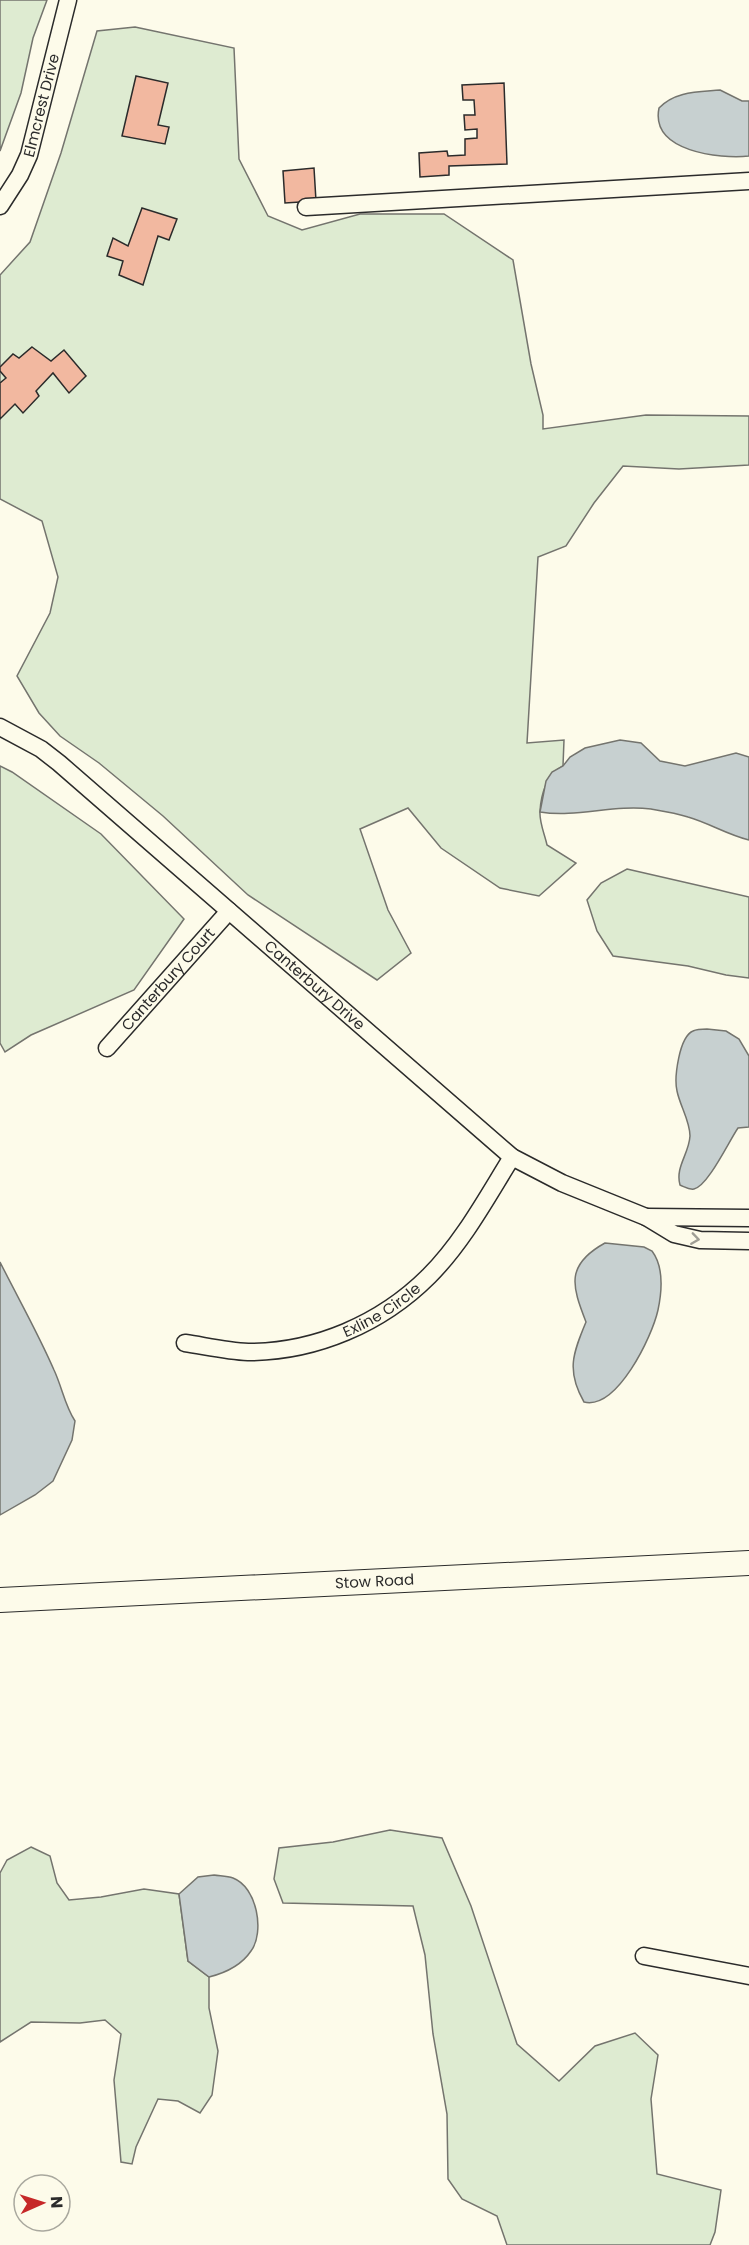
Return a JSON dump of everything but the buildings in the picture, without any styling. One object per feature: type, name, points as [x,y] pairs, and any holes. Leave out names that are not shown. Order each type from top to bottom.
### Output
[{"type":"street","name":"Elmcrest Drive","points":[[0,206],[20,175],[29,155],[68,0]]},
{"type":"street","points":[[306,207],[749,181]]},
{"type":"street","name":"Canterbury Drive","points":[[0,727],[41,749],[59,763],[512,1157],[562,1183],[646,1217],[674,1234],[700,1240],[749,1241]]},
{"type":"street","name":"Canterbury Court","points":[[107,1048],[229,910]]},
{"type":"street","name":"Exline Circle","points":[[185,1343],[247,1352],[276,1350],[313,1344],[364,1324],[394,1305],[429,1276],[445,1258],[512,1157]]},
{"type":"street","name":"Canterbury Drive","points":[[646,1217],[749,1218]]},
{"type":"street","name":"Stow Road","points":[[0,1600],[749,1563]]},
{"type":"street","points":[[644,1956],[749,1976]]},
{"type":"green space","points":[[0,0],[47,0],[33,38],[21,93],[0,151]]},
{"type":"green space","points":[[135,27],[234,48],[239,159],[268,216],[302,230],[360,214],[444,214],[513,260],[531,364],[543,415],[543,429],[646,415],[749,416],[749,465],[679,469],[623,466],[594,503],[566,546],[538,557],[527,743],[564,740],[563,766],[553,774],[546,785],[540,815],[547,845],[576,863],[539,896],[500,888],[441,848],[408,808],[360,829],[388,910],[411,953],[377,980],[248,895],[163,816],[99,763],[60,736],[39,713],[17,676],[50,613],[58,577],[42,521],[0,499],[0,275],[30,242],[61,153],[97,31]]},
{"type":"green space","points":[[0,766],[101,834],[184,919],[134,990],[31,1035],[5,1052],[0,1043]]},
{"type":"green space","points":[[627,869],[749,897],[749,978],[688,966],[613,956],[597,931],[587,900],[601,883]]},
{"type":"green space","points":[[390,1830],[442,1838],[471,1906],[517,2044],[559,2081],[595,2046],[635,2033],[658,2055],[651,2099],[657,2174],[721,2190],[715,2232],[710,2245],[507,2245],[497,2216],[462,2199],[448,2179],[447,2114],[433,2034],[425,1955],[413,1906],[283,1903],[274,1879],[279,1848],[333,1842]]},
{"type":"green space","points":[[31,1847],[50,1856],[57,1883],[69,1900],[144,1889],[179,1894],[188,1961],[209,1977],[209,2008],[218,2051],[212,2095],[200,2113],[178,2101],[158,2099],[136,2147],[132,2164],[121,2162],[114,2080],[121,2034],[105,2020],[80,2023],[31,2022],[0,2042],[0,1873],[7,1860]]},
{"type":"shaded area","points":[[720,90],[742,101],[749,101],[749,156],[721,156],[690,150],[665,134],[659,123],[659,108],[672,98],[687,93]]},
{"type":"shaded area","points":[[620,740],[641,743],[660,761],[685,766],[736,753],[749,757],[749,840],[688,817],[651,809],[540,812],[546,781],[552,772],[585,748]]},
{"type":"shaded area","points":[[695,1030],[726,1031],[739,1039],[749,1056],[749,1127],[738,1128],[706,1180],[700,1186],[690,1189],[680,1185],[679,1178],[690,1136],[677,1091],[676,1077],[684,1041]]},
{"type":"shaded area","points":[[605,1243],[644,1247],[652,1251],[659,1264],[660,1295],[658,1310],[649,1337],[631,1369],[609,1395],[596,1401],[584,1402],[578,1391],[573,1371],[575,1353],[586,1322],[577,1298],[575,1277],[583,1260]]},
{"type":"shaded area","points":[[0,1262],[48,1356],[75,1421],[72,1440],[53,1481],[35,1495],[0,1515]]},
{"type":"shaded area","points":[[214,1875],[233,1878],[241,1883],[253,1900],[258,1922],[255,1943],[251,1951],[238,1965],[209,1977],[188,1961],[179,1894],[198,1877]]}]
